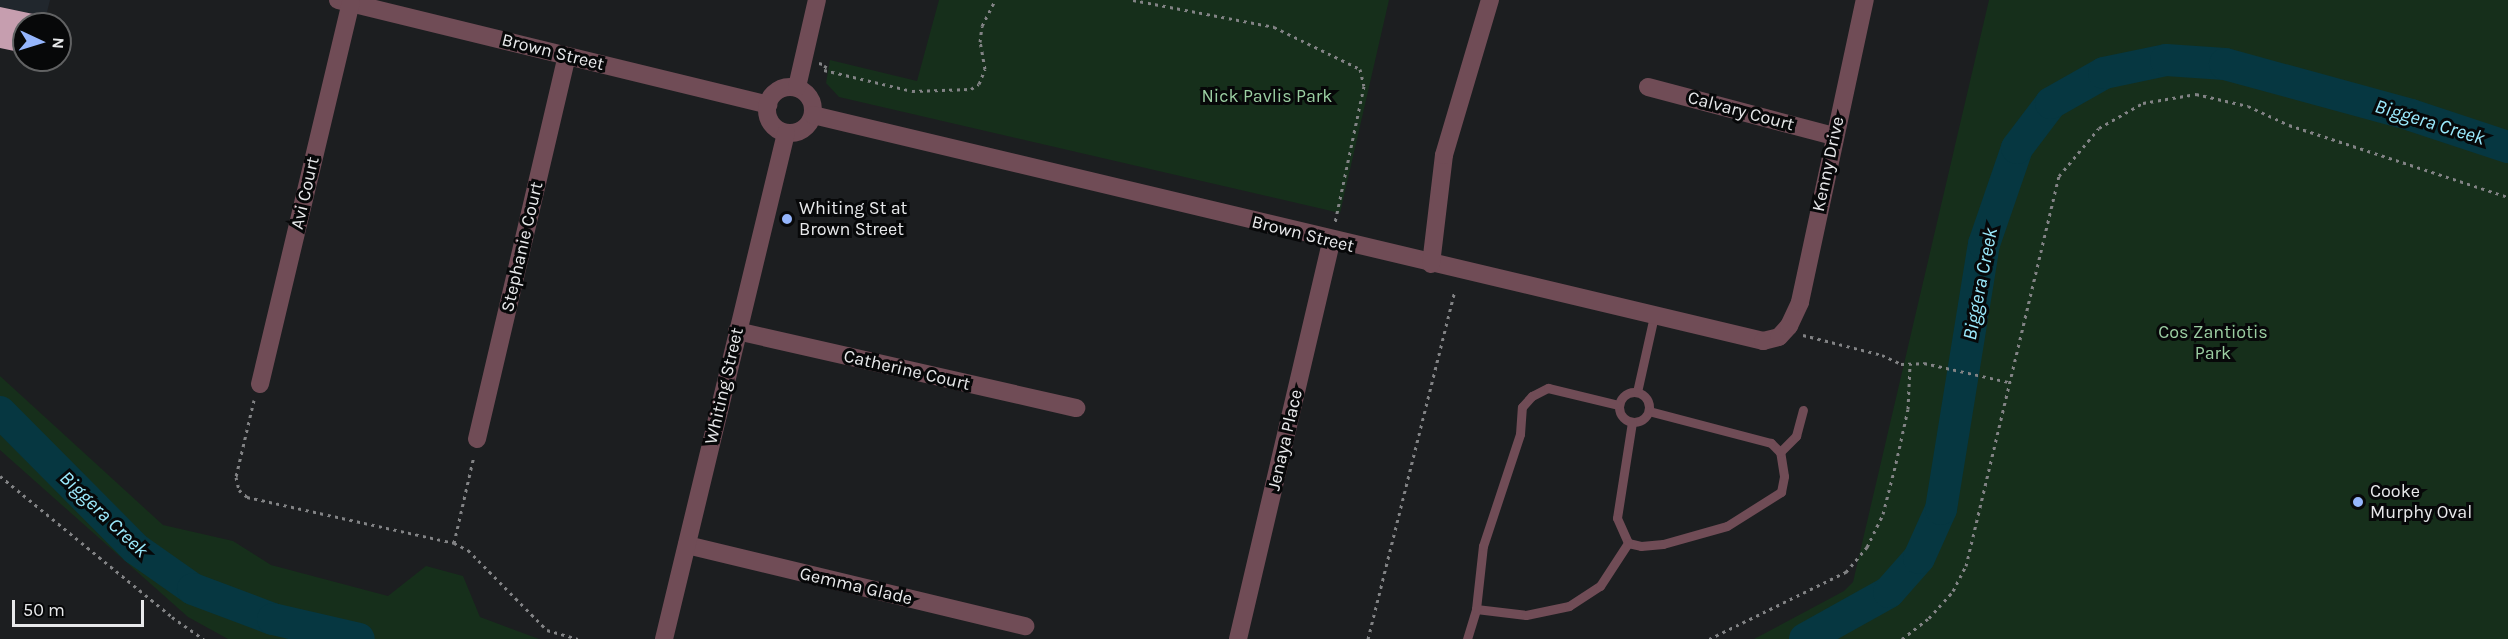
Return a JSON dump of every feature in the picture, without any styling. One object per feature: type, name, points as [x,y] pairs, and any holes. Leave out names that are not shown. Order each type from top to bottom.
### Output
[{"type":"street","points":[[797,87],[817,0]]},
{"type":"street","points":[[1431,264],[1444,155],[1490,0]]},
{"type":"street","name":"Kenny Drive","points":[[1789,326],[1800,302],[1834,135],[1866,0]]},
{"type":"street","name":"Brown Street","points":[[344,2],[768,105]]},
{"type":"street","name":"Avi Court","points":[[260,384],[344,2]]},
{"type":"street","name":"Stephanie Court","points":[[477,439],[567,56]]},
{"type":"street","points":[[797,87],[812,101],[813,116],[803,130],[786,133],[773,126],[768,105],[778,90],[797,87]]},
{"type":"street","name":"Calvary Court","points":[[1648,87],[1834,135]]},
{"type":"street","name":"Brown Street","points":[[813,116],[1331,241],[1763,341],[1779,337],[1789,326]]},
{"type":"street","name":"Whiting Street","points":[[664,639],[786,133]]},
{"type":"street","name":"Jenaya Place","points":[[1238,639],[1331,241]]},
{"type":"street","name":"Catherine Court","points":[[737,331],[1076,408]]},
{"type":"street","name":"Gemma Glade","points":[[687,545],[1025,626]]},
{"type":"lane","points":[[1637,392],[1654,316]]},
{"type":"lane","points":[[1467,639],[1476,609],[1484,546],[1520,434],[1522,406],[1532,396],[1548,388],[1619,405]]},
{"type":"lane","points":[[1637,392],[1647,399],[1649,411],[1642,420],[1632,422],[1623,417],[1619,405],[1626,394],[1637,392]]},
{"type":"lane","points":[[1780,452],[1796,436],[1803,410]]},
{"type":"lane","points":[[1628,543],[1641,546],[1663,544],[1727,526],[1781,492],[1784,476],[1780,452],[1772,443],[1649,411]]},
{"type":"lane","points":[[1628,543],[1617,518],[1632,422]]},
{"type":"lane","points":[[1476,609],[1526,615],[1569,606],[1600,586],[1628,543]]},
{"type":"path","points":[[803,58],[826,65],[824,70],[912,91],[971,89],[979,84],[985,69],[981,34],[995,0]]},
{"type":"path","points":[[1133,0],[1274,27],[1360,69],[1364,87],[1331,241]]},
{"type":"path","points":[[1902,639],[1929,618],[1953,591],[1966,566],[2008,382],[2059,176],[2100,128],[2143,103],[2196,94],[2248,106],[2289,125],[2508,197]]},
{"type":"path","points":[[1368,639],[1454,293]]},
{"type":"path","points":[[1789,326],[1807,338],[1910,365],[1924,363],[2008,382]]},
{"type":"path","points":[[1709,639],[1846,572],[1867,548],[1883,514],[1896,463],[1908,408],[1910,365]]},
{"type":"path","points":[[260,384],[236,477],[239,490],[247,497],[454,543],[468,550],[547,630],[578,639]]},
{"type":"path","points":[[454,543],[477,439]]},
{"type":"path","points":[[0,476],[172,617],[204,639]]},
{"type":"shaded area","points":[[0,0],[50,0],[47,12],[12,12],[12,50],[0,48]]},
{"type":"green space","name":"Nick Pavlis Park","points":[[939,0],[1389,0],[1340,213],[839,97],[826,83],[830,60],[917,81]]},
{"type":"green space","name":"Cos Zantiotis Park","points":[[1989,0],[2508,0],[2508,639],[1754,639],[1844,591],[1853,582]]},
{"type":"green space","points":[[0,376],[163,525],[233,541],[271,565],[388,596],[426,566],[463,576],[480,617],[539,639],[228,639],[188,617],[0,450]]},
{"type":"building","points":[[0,7],[24,12],[12,12],[12,50],[0,48]]},
{"type":"waterway","name":"Biggera Creek","points":[[1805,639],[1889,592],[1919,558],[1941,509],[1984,244],[2017,148],[2051,103],[2104,73],[2166,60],[2225,64],[2411,115],[2508,147]]},
{"type":"waterway","name":"Biggera Creek","points":[[0,412],[136,549],[193,589],[273,619],[359,639]]},
{"type":"place","name":"Whiting St at Brown Street","points":[[787,219]]},
{"type":"place","name":"Cooke Murphy Oval","points":[[2358,502]]}]
